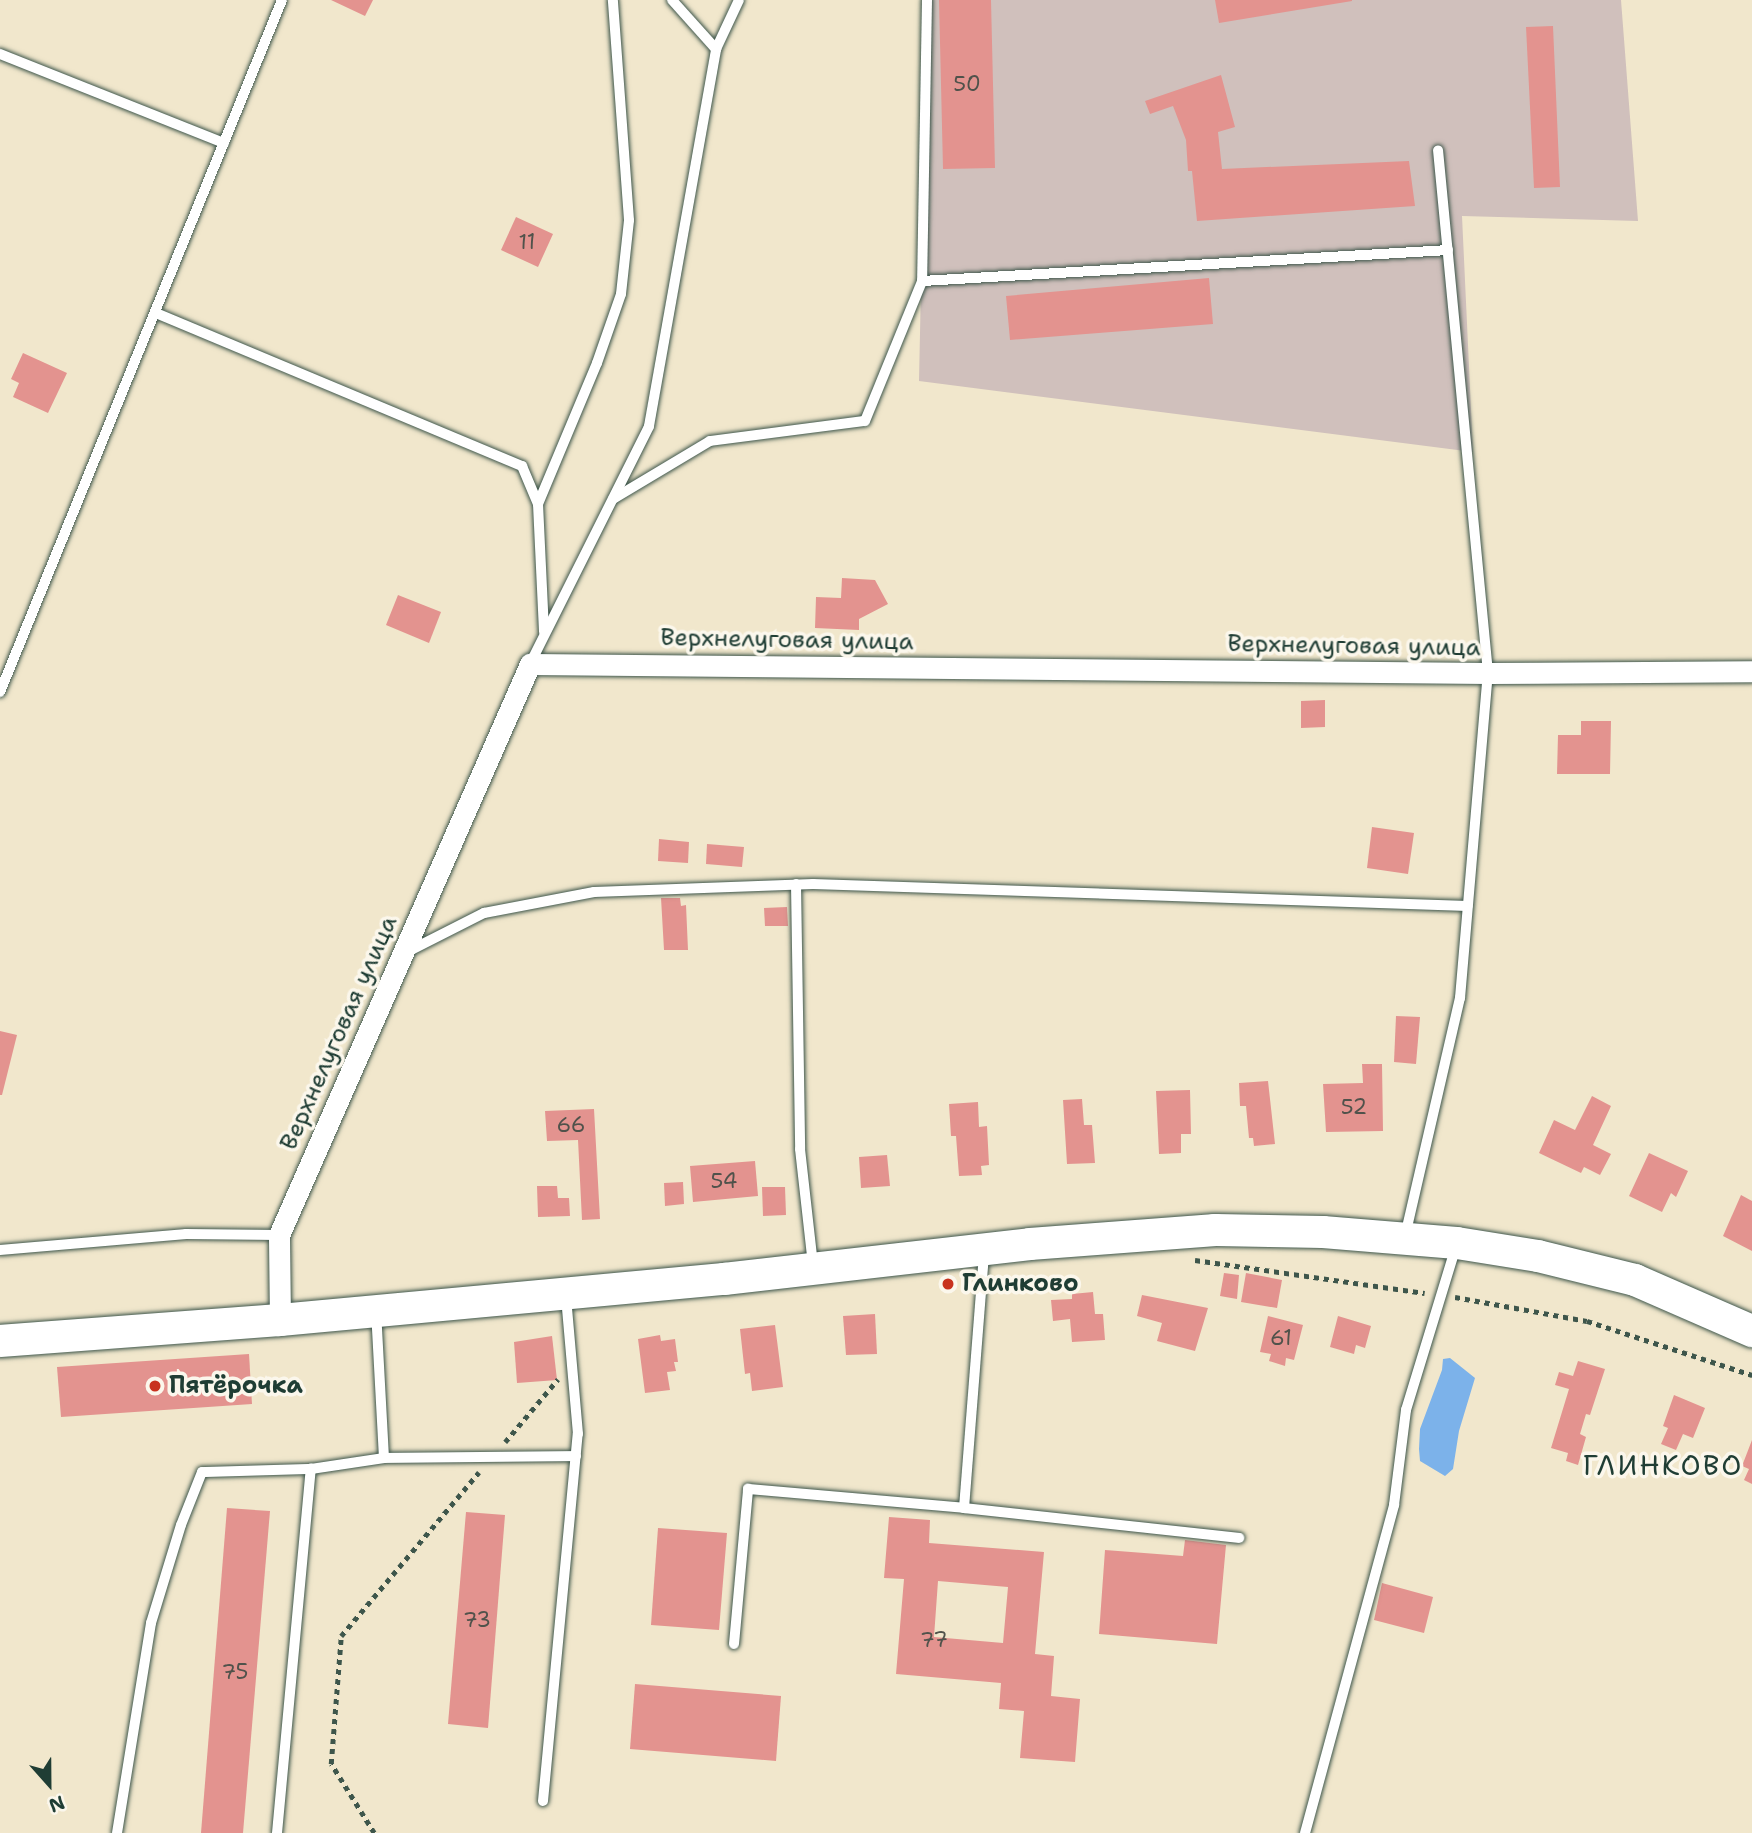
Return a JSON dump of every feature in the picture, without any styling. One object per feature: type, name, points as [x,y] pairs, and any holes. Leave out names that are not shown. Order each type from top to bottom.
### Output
[{"type":"main road","points":[[0,1341],[280,1320],[376,1309],[724,1279],[985,1250],[1215,1230],[1323,1232],[1457,1243],[1538,1256],[1635,1280],[1752,1331]]},
{"type":"street","name":"Верхнелуговая улица","points":[[280,1320],[279,1235],[530,664],[1488,673],[1752,671]]},
{"type":"lane","points":[[0,692],[282,0]]},
{"type":"lane","points":[[538,504],[597,363],[621,294],[629,220],[614,0]]},
{"type":"lane","points":[[672,0],[716,49]]},
{"type":"lane","points":[[530,664],[649,426],[716,49],[739,0]]},
{"type":"lane","points":[[612,499],[710,441],[865,421],[922,281],[927,0]]},
{"type":"lane","points":[[0,54],[224,143]]},
{"type":"lane","points":[[1405,1239],[1460,998],[1488,673],[1438,150]]},
{"type":"lane","points":[[922,281],[1145,265],[1448,250]]},
{"type":"lane","points":[[156,313],[522,466],[538,504],[544,635]]},
{"type":"lane","points":[[402,954],[484,914],[594,892],[796,884],[1468,906]]},
{"type":"lane","points":[[796,884],[800,1149],[814,1268]]},
{"type":"lane","points":[[0,1250],[186,1234],[279,1235]]},
{"type":"lane","points":[[1306,1833],[1394,1505],[1406,1410],[1457,1243]]},
{"type":"lane","points":[[964,1508],[985,1250]]},
{"type":"lane","points":[[543,1801],[578,1434],[565,1293]]},
{"type":"lane","points":[[376,1309],[382,1373],[384,1458]]},
{"type":"lane","points":[[117,1833],[151,1623],[181,1525],[202,1472],[311,1469],[384,1458],[576,1456]]},
{"type":"lane","points":[[277,1833],[311,1469]]},
{"type":"lane","points":[[734,1644],[748,1489],[964,1508],[1239,1538]]},
{"type":"path","points":[[1184,1258],[1441,1295],[1587,1321],[1752,1375]]},
{"type":"path","points":[[373,1833],[331,1765],[341,1636],[572,1362]]},
{"type":"shaded area","points":[[927,0],[1621,0],[1638,221],[1462,216],[1473,452],[919,381]]},
{"type":"water","points":[[1450,1358],[1475,1378],[1459,1431],[1453,1469],[1445,1476],[1420,1461],[1419,1449],[1420,1429],[1442,1370],[1443,1359]]},
{"type":"building","points":[[331,0],[373,0],[365,16]]},
{"type":"building","points":[[939,0],[991,0],[995,168],[943,169]]},
{"type":"building","points":[[1215,0],[1352,0],[1352,1],[1219,23]]},
{"type":"building","points":[[1553,26],[1560,187],[1534,188],[1526,27]]},
{"type":"building","points":[[1221,75],[1235,127],[1218,132],[1222,169],[1409,161],[1415,206],[1197,221],[1192,171],[1188,171],[1186,140],[1173,106],[1150,114],[1145,101]]},
{"type":"building","points":[[516,217],[553,234],[538,267],[501,250]]},
{"type":"building","points":[[1209,278],[1213,324],[1010,340],[1006,296]]},
{"type":"building","points":[[23,353],[67,373],[48,413],[13,397],[19,383],[11,379]]},
{"type":"building","points":[[842,578],[875,580],[888,604],[859,619],[859,630],[815,628],[816,597],[841,598]]},
{"type":"building","points":[[398,595],[441,612],[429,643],[386,625]]},
{"type":"building","points":[[1325,700],[1325,727],[1301,728],[1301,701]]},
{"type":"building","points":[[1581,721],[1611,721],[1610,774],[1557,774],[1558,735],[1581,735]]},
{"type":"building","points":[[1372,827],[1414,833],[1408,874],[1367,868]]},
{"type":"building","points":[[659,839],[689,842],[688,863],[658,861]]},
{"type":"building","points":[[707,844],[744,847],[742,867],[706,864]]},
{"type":"building","points":[[661,898],[680,898],[681,906],[686,905],[688,950],[664,950]]},
{"type":"building","points":[[787,907],[788,926],[765,926],[764,908]]},
{"type":"building","points":[[1396,1016],[1420,1017],[1416,1064],[1394,1062]]},
{"type":"building","points":[[0,1031],[17,1035],[2,1095],[0,1095]]},
{"type":"building","points":[[1362,1064],[1382,1064],[1383,1131],[1326,1132],[1323,1084],[1363,1083]]},
{"type":"building","points":[[1268,1081],[1275,1144],[1254,1146],[1253,1138],[1249,1138],[1246,1106],[1240,1106],[1239,1083]]},
{"type":"building","points":[[1190,1090],[1191,1134],[1181,1134],[1181,1153],[1159,1154],[1156,1091]]},
{"type":"building","points":[[1592,1096],[1611,1106],[1593,1145],[1611,1154],[1600,1175],[1584,1167],[1581,1173],[1539,1153],[1554,1120],[1575,1130]]},
{"type":"building","points":[[1082,1099],[1084,1125],[1092,1125],[1095,1163],[1067,1164],[1063,1100]]},
{"type":"building","points":[[978,1102],[979,1127],[987,1126],[989,1165],[981,1166],[982,1175],[959,1176],[956,1136],[951,1136],[949,1104]]},
{"type":"building","points":[[594,1109],[600,1219],[582,1220],[578,1140],[547,1141],[545,1111]]},
{"type":"building","points":[[1649,1153],[1688,1171],[1676,1197],[1671,1193],[1662,1212],[1629,1196]]},
{"type":"building","points":[[887,1155],[890,1186],[861,1188],[859,1157]]},
{"type":"building","points":[[755,1161],[758,1196],[693,1202],[690,1166]]},
{"type":"building","points":[[683,1182],[684,1204],[665,1206],[664,1183]]},
{"type":"building","points":[[537,1186],[557,1186],[558,1198],[569,1198],[570,1216],[538,1217]]},
{"type":"building","points":[[762,1187],[785,1187],[786,1215],[763,1216]]},
{"type":"building","points":[[1741,1195],[1752,1201],[1752,1251],[1723,1236]]},
{"type":"building","points":[[1224,1273],[1239,1275],[1237,1299],[1220,1296]]},
{"type":"building","points":[[1246,1273],[1282,1280],[1277,1308],[1241,1302]]},
{"type":"building","points":[[1093,1292],[1095,1314],[1103,1314],[1105,1340],[1072,1342],[1070,1319],[1053,1321],[1051,1300],[1072,1299],[1072,1294]]},
{"type":"building","points":[[1142,1295],[1208,1308],[1195,1351],[1157,1341],[1162,1323],[1137,1316]]},
{"type":"building","points":[[875,1314],[877,1354],[846,1355],[843,1316]]},
{"type":"building","points":[[1268,1316],[1303,1325],[1294,1360],[1286,1358],[1285,1366],[1269,1361],[1271,1354],[1260,1352]]},
{"type":"building","points":[[1338,1316],[1371,1326],[1365,1348],[1356,1345],[1354,1354],[1330,1347]]},
{"type":"building","points":[[775,1325],[783,1387],[752,1391],[750,1373],[745,1374],[740,1329]]},
{"type":"building","points":[[660,1335],[661,1341],[675,1339],[678,1362],[674,1362],[676,1371],[667,1372],[670,1390],[645,1393],[638,1339]]},
{"type":"building","points":[[552,1336],[557,1380],[517,1383],[514,1342]]},
{"type":"building","name":"Пятёрочка","points":[[249,1354],[252,1404],[61,1417],[57,1367]]},
{"type":"building","points":[[1578,1361],[1605,1369],[1590,1415],[1586,1414],[1580,1434],[1586,1437],[1578,1465],[1566,1461],[1568,1453],[1551,1448],[1569,1389],[1555,1385],[1559,1372],[1573,1376]]},
{"type":"building","points":[[1674,1395],[1705,1408],[1693,1438],[1683,1434],[1676,1450],[1661,1444],[1668,1428],[1663,1426]]},
{"type":"building","points":[[1752,1440],[1752,1484],[1744,1480],[1749,1469],[1742,1466]]},
{"type":"building","points":[[227,1508],[270,1511],[243,1833],[201,1833]]},
{"type":"building","points":[[466,1512],[505,1515],[488,1728],[448,1724]]},
{"type":"building","points":[[889,1517],[930,1520],[929,1543],[1044,1552],[1035,1654],[1054,1656],[1051,1696],[1080,1699],[1075,1762],[1020,1758],[1024,1711],[999,1709],[1001,1683],[896,1674],[904,1579],[884,1578]],"holes":[[[938,1581],[1008,1587],[1003,1643],[934,1637]]]},
{"type":"building","points":[[658,1528],[727,1533],[719,1630],[651,1625]]},
{"type":"building","points":[[1185,1540],[1226,1545],[1217,1644],[1099,1634],[1105,1550],[1183,1556]]},
{"type":"building","points":[[1382,1583],[1433,1597],[1424,1633],[1374,1620]]},
{"type":"building","points":[[635,1684],[781,1696],[776,1761],[630,1749]]},
{"type":"place","name":"Глинково","points":[[948,1284]]},
{"type":"place","name":"Пятёрочка","points":[[155,1386]]},
{"type":"district","name":"ГЛИНКОВО","points":[[1663,1465]]}]
